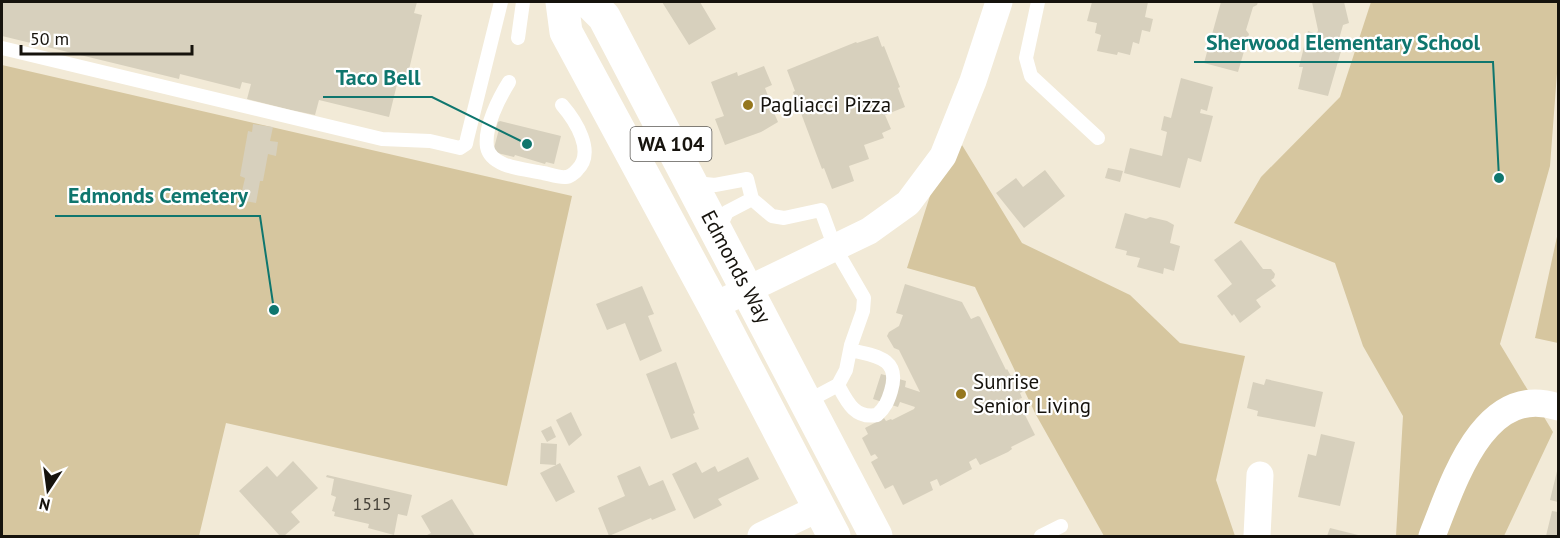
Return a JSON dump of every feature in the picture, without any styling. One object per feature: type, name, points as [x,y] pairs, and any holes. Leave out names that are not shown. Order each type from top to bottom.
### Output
[{"type":"main road","name":"Edmonds Way","points":[[562,2],[566,32],[714,306],[834,537]]},
{"type":"main road","name":"Edmonds Way","points":[[589,2],[604,17],[876,537]]},
{"type":"street","points":[[714,306],[869,231],[908,203],[943,156],[973,81],[999,2]]},
{"type":"street","points":[[1432,537],[1459,469],[1478,438],[1497,416],[1516,406],[1544,402],[1558,407]]},
{"type":"street","points":[[1257,537],[1260,475]]},
{"type":"street","points":[[761,537],[819,508]]},
{"type":"lane","points":[[2,48],[382,138],[430,141],[460,148],[466,144],[501,2]]},
{"type":"lane","points":[[518,38],[523,2]]},
{"type":"lane","points":[[1038,2],[1026,58],[1031,76],[1098,138]]},
{"type":"lane","points":[[510,82],[496,104],[487,146],[492,157],[507,165],[565,177],[576,172],[586,155],[584,145],[572,116],[562,105]]},
{"type":"lane","points":[[691,183],[715,185],[747,179],[752,199],[767,213],[776,217],[784,218],[821,210],[835,248],[864,297],[863,311],[846,370],[838,385],[806,402]]},
{"type":"lane","points":[[717,232],[727,212],[752,199]]},
{"type":"lane","points":[[838,385],[849,407],[859,413],[869,416],[877,415],[888,401],[894,371],[889,363],[881,358],[850,350]]},
{"type":"lane","points":[[1041,537],[1061,526]]},
{"type":"shaded area","points":[[1371,2],[1558,2],[1558,60],[1550,166],[1500,344],[1553,432],[1504,536],[1396,536],[1403,416],[1363,346],[1335,263],[1234,223],[1261,177],[1340,97]]},
{"type":"shaded area","points":[[2,65],[572,196],[507,486],[226,423],[199,536],[2,536]]},
{"type":"shaded area","points":[[962,145],[1022,243],[1130,295],[1180,343],[1245,356],[1216,480],[1235,536],[1104,536],[1035,413],[975,287],[907,268],[936,177]]},
{"type":"shaded area","points":[[1558,232],[1558,343],[1535,338]]},
{"type":"building","points":[[2,2],[417,2],[414,13],[422,15],[407,78],[399,76],[389,117],[319,100],[315,115],[247,99],[251,84],[242,82],[240,89],[180,74],[179,79],[2,36]]},
{"type":"building","points":[[662,2],[700,2],[716,29],[689,45]]},
{"type":"building","points":[[1092,2],[1148,2],[1145,17],[1153,19],[1150,32],[1142,30],[1139,44],[1133,42],[1130,55],[1097,51],[1101,35],[1095,33],[1097,23],[1087,21]]},
{"type":"building","points":[[1221,2],[1258,2],[1253,7],[1246,30],[1249,34],[1238,72],[1204,63]]},
{"type":"building","points":[[1312,2],[1344,2],[1349,23],[1343,25],[1339,39],[1344,41],[1328,96],[1298,89],[1303,67],[1299,67],[1308,31],[1317,34],[1318,30]]},
{"type":"building","points":[[878,36],[900,87],[898,88],[905,107],[885,115],[891,129],[882,133],[884,138],[864,145],[869,159],[849,166],[854,181],[832,189],[824,168],[822,169],[787,70],[856,42]]},
{"type":"building","name":"Pagliacci Pizza","points":[[764,66],[772,85],[765,88],[771,104],[775,102],[776,106],[772,108],[778,122],[761,132],[725,145],[715,119],[724,116],[711,82],[737,72],[738,76]]},
{"type":"building","points":[[1181,78],[1213,87],[1207,111],[1201,109],[1200,113],[1213,116],[1201,162],[1188,158],[1180,188],[1124,173],[1130,148],[1162,156],[1167,132],[1161,130],[1164,116],[1171,118]]},
{"type":"building","points":[[500,121],[561,136],[554,164],[493,152],[499,129],[496,128]]},
{"type":"building","points":[[253,124],[273,127],[270,141],[278,142],[276,156],[268,154],[256,203],[240,200],[245,178],[240,176],[248,131],[252,132]]},
{"type":"building","points":[[1108,168],[1123,171],[1120,182],[1105,178]]},
{"type":"building","points":[[1045,170],[1065,196],[1024,228],[996,193],[1016,178],[1023,187]]},
{"type":"building","points":[[1125,213],[1146,219],[1150,217],[1167,221],[1174,225],[1170,243],[1180,246],[1174,271],[1164,268],[1163,274],[1137,267],[1140,258],[1126,255],[1127,251],[1115,248]]},
{"type":"building","points":[[1241,240],[1263,269],[1271,269],[1275,274],[1271,280],[1276,286],[1256,300],[1261,307],[1240,323],[1217,296],[1232,284],[1214,260]]},
{"type":"building","name":"Sunrise Senior Living","points":[[905,284],[962,302],[971,319],[980,317],[1006,370],[1011,376],[1019,372],[1028,389],[1020,393],[1022,398],[1019,399],[1035,435],[1011,447],[1012,449],[1008,452],[980,465],[976,458],[969,462],[972,469],[940,486],[937,479],[930,482],[933,490],[903,505],[893,485],[885,489],[871,462],[878,458],[875,454],[871,456],[862,438],[868,434],[865,428],[884,418],[886,421],[892,420],[915,407],[900,402],[898,407],[873,399],[881,374],[906,381],[905,387],[920,392],[899,350],[894,348],[887,336],[899,326],[903,315],[896,313]]},
{"type":"building","points":[[642,286],[654,314],[648,316],[662,351],[640,361],[625,323],[607,330],[596,304]]},
{"type":"building","points":[[676,362],[699,429],[671,439],[646,374]]},
{"type":"building","points":[[1266,379],[1323,392],[1315,427],[1257,416],[1258,411],[1247,408],[1253,382],[1264,385]]},
{"type":"building","points":[[571,412],[582,435],[569,446],[556,420]]},
{"type":"building","points":[[551,426],[556,437],[547,442],[541,431]]},
{"type":"building","points":[[1321,434],[1355,442],[1340,506],[1298,497],[1308,454],[1316,456]]},
{"type":"building","points":[[541,443],[557,444],[556,465],[540,464]]},
{"type":"building","points":[[748,457],[759,479],[718,499],[722,505],[694,519],[672,474],[696,462],[702,473],[715,466],[718,472]]},
{"type":"building","points":[[293,461],[318,488],[291,512],[300,522],[284,536],[280,536],[239,491],[267,466],[277,477]]},
{"type":"building","points":[[560,463],[575,492],[556,502],[540,473]]},
{"type":"building","points":[[640,466],[649,486],[663,480],[676,510],[609,536],[598,508],[625,496],[617,476]]},
{"type":"building","points":[[1558,467],[1558,502],[1550,500]]},
{"type":"building","points":[[327,475],[412,495],[407,516],[398,514],[394,535],[368,528],[369,524],[334,516],[335,512],[332,511],[336,497],[331,495],[334,479],[326,477]]},
{"type":"building","points":[[452,499],[475,536],[425,536],[431,533],[421,516]]},
{"type":"building","points":[[1552,511],[1558,512],[1558,536],[1546,536]]},
{"type":"building","points":[[1330,528],[1362,536],[1327,536]]},
{"type":"place","name":"Pagliacci Pizza","points":[[748,105]]},
{"type":"place","name":"Taco Bell","points":[[527,144]]},
{"type":"place","name":"Sherwood Elementary School","points":[[1499,178]]},
{"type":"place","name":"Edmonds Cemetery","points":[[274,310]]},
{"type":"place","name":"Sunrise Senior Living","points":[[961,394]]}]
